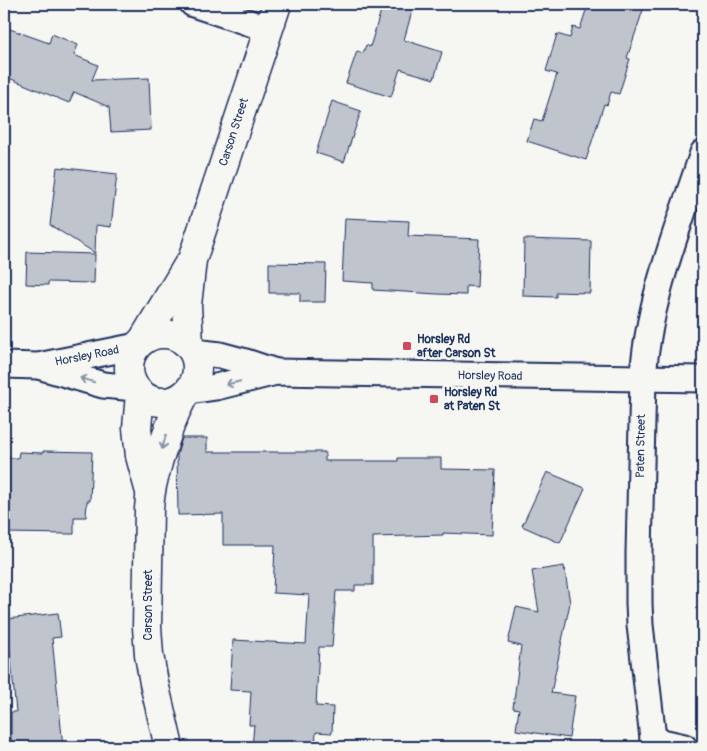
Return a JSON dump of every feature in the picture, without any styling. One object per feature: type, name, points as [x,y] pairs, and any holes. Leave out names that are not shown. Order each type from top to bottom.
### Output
[{"type":"street","points":[[194,4],[272,16]]},
{"type":"street","name":"Carson Street","points":[[191,349],[188,305],[192,260],[272,16]]},
{"type":"street","name":"Paten Street","points":[[654,744],[640,625],[638,572],[644,354],[653,309],[703,153]]},
{"type":"street","name":"Carson Street","points":[[140,343],[192,260]]},
{"type":"street","points":[[167,334],[183,340],[191,349],[198,368],[194,384],[186,394],[167,402],[159,402],[148,400],[137,391],[131,381],[128,366],[132,352],[140,343],[150,336],[167,334]]},
{"type":"street","name":"Horsley Road","points":[[4,365],[38,366],[140,343]]},
{"type":"street","name":"Horsley Road","points":[[191,349],[246,362],[276,372]]},
{"type":"street","name":"Horsley Road","points":[[38,366],[103,385],[137,391]]},
{"type":"street","name":"Horsley Road","points":[[186,394],[276,372],[703,379]]},
{"type":"street","name":"Carson Street","points":[[137,391],[137,428],[140,456],[150,492]]},
{"type":"street","name":"Carson Street","points":[[169,747],[154,682],[146,627],[150,492],[173,416],[186,394]]},
{"type":"street","points":[[654,744],[684,747]]},
{"type":"building","points":[[383,4],[414,4],[404,40],[442,52],[434,79],[400,69],[391,97],[346,83],[357,51],[363,53],[366,45],[370,47]]},
{"type":"building","points":[[588,4],[645,4],[627,58],[630,59],[619,94],[611,92],[607,105],[604,104],[586,160],[527,141],[534,119],[542,121],[557,74],[546,71],[557,34],[570,38],[573,27],[580,29]]},
{"type":"building","points":[[4,27],[49,43],[52,34],[78,45],[74,55],[98,65],[92,80],[149,78],[151,130],[111,132],[109,107],[74,92],[69,103],[4,76]]},
{"type":"building","points":[[332,101],[361,111],[344,162],[316,153]]},
{"type":"building","points":[[57,167],[117,174],[111,227],[96,225],[95,253],[50,225]]},
{"type":"building","points":[[345,218],[409,221],[408,236],[479,239],[477,287],[466,286],[466,295],[437,294],[373,290],[373,283],[342,281]]},
{"type":"building","points":[[524,239],[591,241],[590,293],[556,292],[556,297],[523,296]]},
{"type":"building","points":[[27,252],[95,254],[94,283],[48,282],[48,285],[26,284]]},
{"type":"building","points":[[269,263],[326,264],[325,302],[300,302],[300,293],[269,293]]},
{"type":"building","points":[[182,438],[207,438],[207,452],[325,452],[325,461],[398,461],[398,458],[441,458],[441,469],[495,470],[492,535],[443,533],[443,535],[373,537],[373,585],[355,585],[355,591],[336,591],[332,647],[319,647],[316,706],[333,707],[332,733],[316,732],[315,747],[252,747],[254,725],[249,725],[251,691],[230,690],[233,640],[306,644],[309,595],[273,593],[275,545],[223,545],[223,514],[178,515],[177,455]]},
{"type":"building","points":[[43,451],[92,452],[90,501],[87,501],[86,517],[74,517],[74,534],[4,533],[4,458],[18,458],[19,452],[43,453]]},
{"type":"building","points":[[547,472],[585,488],[560,543],[522,526]]},
{"type":"building","points":[[564,566],[570,603],[551,693],[575,696],[569,738],[516,730],[519,709],[513,708],[521,646],[508,643],[516,607],[539,612],[532,571]]},
{"type":"building","points":[[58,613],[61,637],[52,638],[63,747],[11,747],[11,712],[16,712],[7,619]]},
{"type":"place","name":"Horsley Rd after Carson St","points":[[407,346]]},
{"type":"place","name":"Horsley Rd at Paten St","points":[[434,399]]}]
